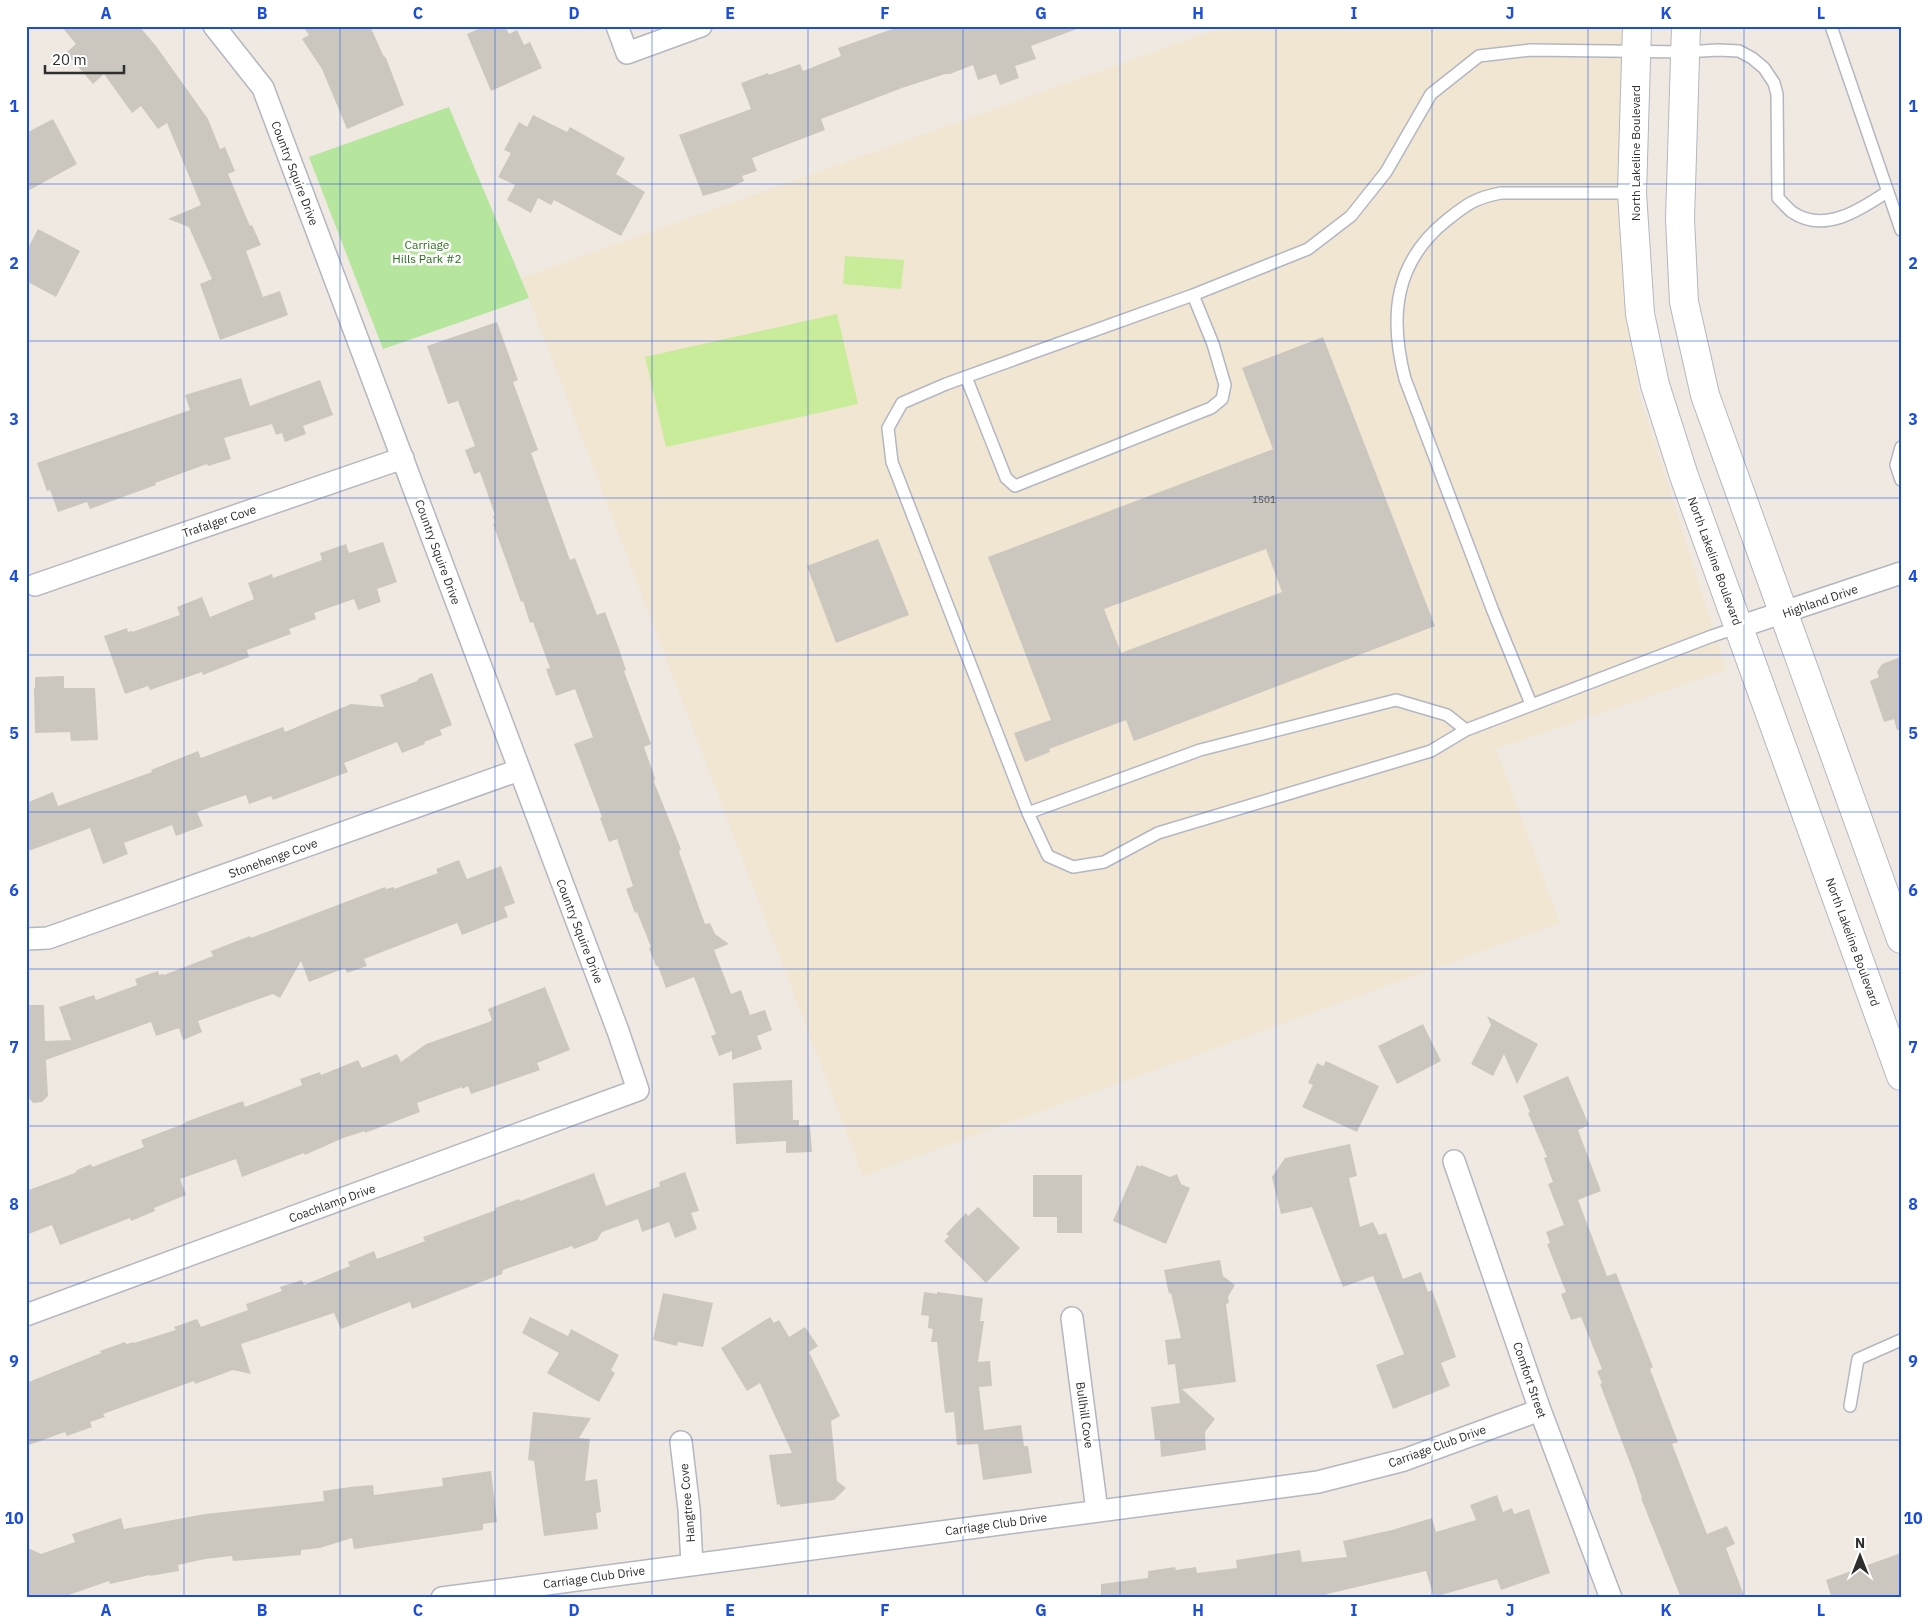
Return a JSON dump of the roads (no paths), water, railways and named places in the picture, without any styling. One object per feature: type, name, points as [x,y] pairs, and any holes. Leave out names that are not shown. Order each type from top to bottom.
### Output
[{"type":"main road","name":"North Lakeline Boulevard","points":[[1636,39],[1632,193],[1640,314],[1655,385],[1684,476],[1901,1076]]},
{"type":"main road","points":[[1686,39],[1680,219],[1684,302],[1704,395],[1901,939]]},
{"type":"street","name":"Country Squire Drive","points":[[214,26],[263,88],[618,1031],[638,1090]]},
{"type":"street","points":[[617,26],[627,53],[701,26]]},
{"type":"street","name":"Trafalger Cove","points":[[35,585],[403,458]]},
{"type":"street","name":"Highland Drive","points":[[1739,627],[1901,573]]},
{"type":"street","name":"Stonehenge Cove","points":[[26,939],[48,938],[519,770]]},
{"type":"street","name":"Coachlamp Drive","points":[[26,1315],[638,1090]]},
{"type":"street","name":"Comfort Street","points":[[1454,1161],[1540,1410],[1611,1598]]},
{"type":"street","name":"Bullhill Cove","points":[[1072,1318],[1097,1511]]},
{"type":"street","name":"Carriage Club Drive","points":[[442,1598],[1318,1482],[1404,1460],[1540,1410]]},
{"type":"street","name":"Hangtree Cove","points":[[681,1442],[689,1509],[692,1564]]},
{"type":"lane","points":[[1831,26],[1901,230]]},
{"type":"lane","points":[[1739,627],[1466,730],[1430,751],[1158,833],[1104,862],[1073,867],[1048,856],[1028,813],[892,462],[888,428],[902,403],[966,377],[1193,295],[1308,249],[1350,216],[1386,172],[1431,94],[1479,56],[1636,39],[1686,39],[1718,50],[1740,52],[1752,58],[1764,68],[1774,83],[1778,103],[1778,198],[1793,212],[1811,220],[1822,222],[1852,213],[1887,192]]},
{"type":"lane","points":[[1531,704],[1405,379],[1398,352],[1396,324],[1398,302],[1413,258],[1426,239],[1468,203],[1484,196],[1501,194],[1632,193]]},
{"type":"lane","points":[[966,377],[1006,478],[1015,486],[1211,408],[1222,399],[1225,385],[1213,344],[1193,295]]},
{"type":"lane","points":[[1901,447],[1896,465],[1901,480]]},
{"type":"lane","points":[[1028,813],[1200,750],[1396,700],[1447,715],[1466,730]]},
{"type":"lane","points":[[1850,1406],[1858,1359],[1901,1340]]},
{"type":"park label","name":"Carriage Hills Park #2","points":[[427,251]]}]
